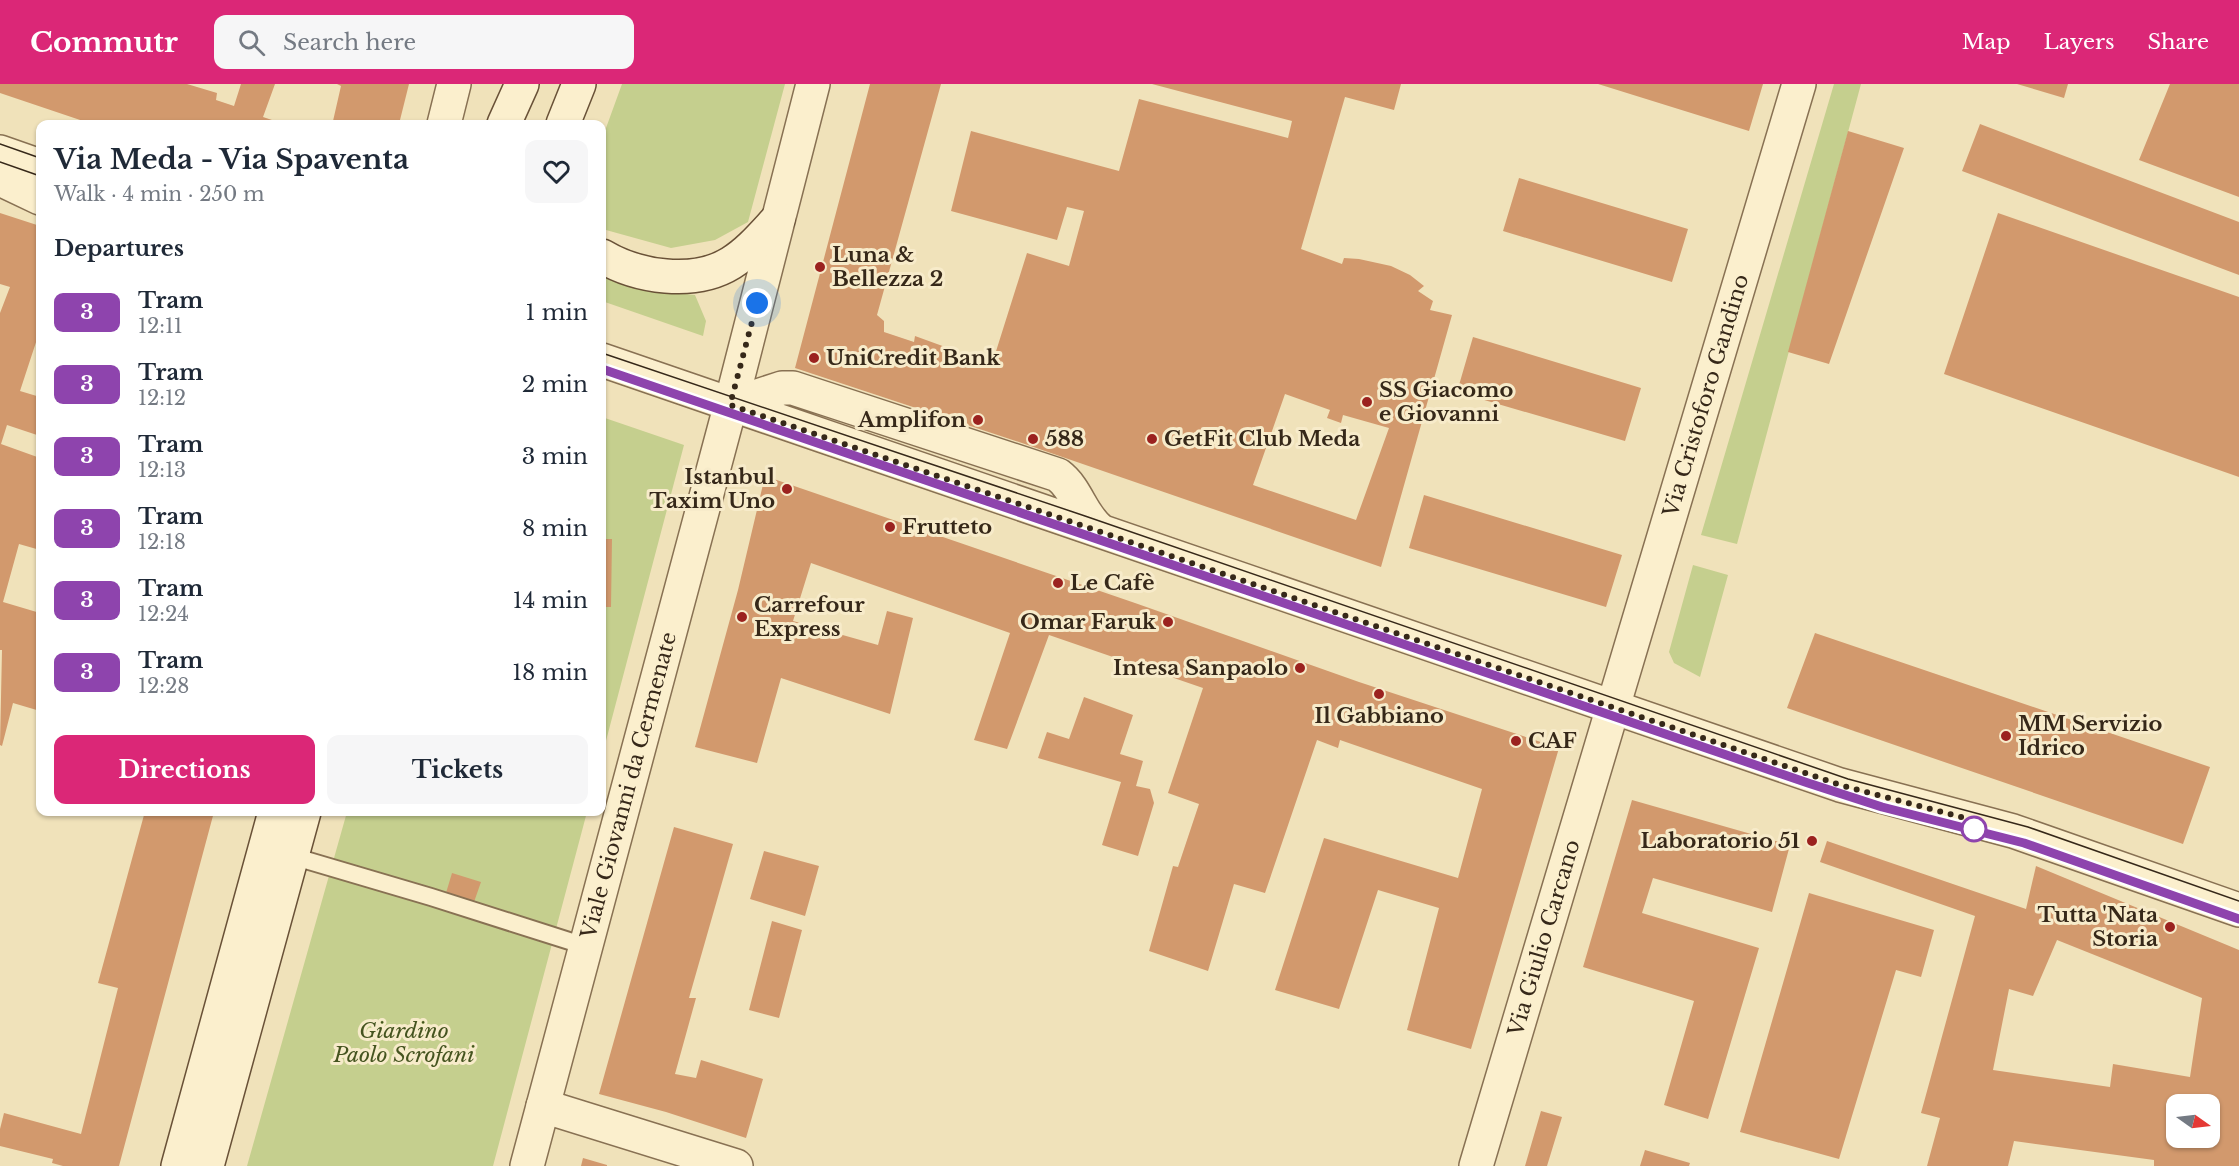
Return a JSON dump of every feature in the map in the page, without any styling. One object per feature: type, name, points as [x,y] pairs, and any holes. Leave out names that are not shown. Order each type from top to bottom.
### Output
[{"type":"street","points":[[445,120],[454,84]]},
{"type":"street","points":[[506,120],[522,84]]},
{"type":"street","points":[[566,120],[579,84]]},
{"type":"street","points":[[585,120],[594,84]]},
{"type":"street","name":"Viale Giovanni da Cermenate","points":[[526,1166],[730,405],[813,84]]},
{"type":"street","name":"Via Cristoforo Gandino","points":[[1614,708],[1799,84]]},
{"type":"street","points":[[0,152],[36,165]]},
{"type":"street","points":[[0,179],[36,196]]},
{"type":"street","points":[[606,258],[626,268],[668,276],[701,275],[713,272],[746,253],[778,219]]},
{"type":"street","points":[[606,361],[1840,785],[2013,831],[2239,910]]},
{"type":"street","name":"Via Giulio Carcano","points":[[1476,1166],[1614,708]]},
{"type":"street","points":[[178,1166],[274,816]]},
{"type":"street","points":[[207,1166],[303,816]]},
{"type":"street","points":[[543,1106],[736,1166]]},
{"type":"lane","points":[[292,856],[585,946]]},
{"type":"green space","points":[[622,84],[785,84],[748,222],[715,240],[671,248],[606,230],[606,128]]},
{"type":"green space","points":[[1834,84],[1861,84],[1737,544],[1701,535]]},
{"type":"green space","points":[[606,277],[660,291],[695,295],[706,321],[703,336],[606,302]]},
{"type":"green space","points":[[606,418],[684,445],[606,741]]},
{"type":"green space","points":[[1693,565],[1728,575],[1700,677],[1674,663],[1669,652]]},
{"type":"green space","name":"Giardino Paolo Scrofani","points":[[346,816],[586,816],[493,1166],[247,1166]]},
{"type":"building","points":[[0,84],[187,84],[217,93],[216,100],[234,106],[241,84],[275,84],[263,117],[272,120],[80,120],[0,93]]},
{"type":"building","points":[[337,84],[409,84],[400,120],[333,120],[341,86]]},
{"type":"building","points":[[870,84],[941,84],[877,315],[884,321],[884,332],[914,342],[915,336],[992,364],[1027,253],[1069,266],[1084,211],[1067,207],[1057,240],[951,211],[971,131],[1119,171],[1139,99],[1288,138],[1292,121],[1152,84],[1401,84],[1394,110],[1345,97],[1301,249],[1342,264],[1344,258],[1391,266],[1410,275],[1424,286],[1418,291],[1433,301],[1430,310],[1452,315],[1381,567],[1019,442],[795,368]],"holes":[[[1285,394],[1330,410],[1327,418],[1341,423],[1343,415],[1389,428],[1356,520],[1253,485]]]},
{"type":"building","points":[[1598,84],[1763,84],[1749,131]]},
{"type":"building","points":[[2017,84],[2068,84],[2064,98]]},
{"type":"building","points":[[2170,84],[2239,84],[2239,197],[2139,160]]},
{"type":"building","points":[[1980,124],[2239,222],[2239,275],[1962,171]]},
{"type":"building","points":[[1848,131],[1904,148],[1829,364],[1788,352]]},
{"type":"building","points":[[1519,178],[1688,229],[1672,282],[1503,231]]},
{"type":"building","points":[[0,213],[36,225],[36,342],[20,391],[36,396],[36,435],[7,425],[1,444],[36,457],[36,549],[19,544],[3,602],[36,612],[36,710],[13,703],[2,746],[0,745],[2,650],[0,650],[0,313],[10,287],[0,284]]},
{"type":"building","points":[[1998,213],[2239,297],[2239,477],[1944,374]]},
{"type":"building","points":[[1473,337],[1641,388],[1625,441],[1457,392]]},
{"type":"building","points":[[765,476],[1359,682],[1559,748],[1471,1049],[1407,1030],[1439,908],[1378,890],[1339,1009],[1275,990],[1324,838],[1458,878],[1482,789],[1340,740],[1338,748],[1317,740],[1265,893],[1234,884],[1208,971],[1149,951],[1173,866],[1178,867],[1199,804],[1168,793],[1203,688],[1049,635],[1007,749],[974,740],[1010,633],[811,563],[793,621],[878,645],[887,611],[913,618],[890,714],[781,678],[757,763],[695,747],[738,590]]},
{"type":"building","points":[[1424,495],[1622,555],[1606,607],[1409,548]]},
{"type":"building","points":[[606,539],[612,539],[611,607],[606,607]]},
{"type":"building","points":[[1815,633],[2210,767],[2183,844],[1787,708]]},
{"type":"building","points":[[1084,697],[1133,715],[1120,754],[1143,761],[1136,786],[1150,789],[1154,803],[1138,856],[1102,845],[1121,782],[1038,758],[1047,732],[1069,739]]},
{"type":"building","points":[[1632,800],[1790,845],[1772,912],[1653,878],[1642,913],[1759,948],[1708,1119],[1664,1105],[1694,1001],[1583,967]]},
{"type":"building","points":[[144,816],[213,816],[119,1166],[63,1166],[52,1163],[53,1159],[0,1146],[0,1129],[4,1113],[81,1134],[118,988],[98,983]]},
{"type":"building","points":[[674,827],[733,844],[689,998],[696,998],[675,1074],[696,1078],[701,1060],[763,1079],[746,1138],[666,1112],[599,1094]]},
{"type":"building","points":[[1827,841],[2026,909],[2036,866],[2239,950],[2239,1166],[2154,1166],[2154,1160],[2014,1141],[2008,1166],[1927,1166],[1940,1118],[1921,1113],[1975,916],[1820,862]],"holes":[[[2057,940],[2202,998],[2190,1077],[2113,1064],[2110,1087],[1993,1070],[2009,989],[2033,996]]]},
{"type":"building","points":[[764,851],[819,866],[805,916],[750,899]]},
{"type":"building","points":[[452,873],[481,882],[474,902],[446,893]]},
{"type":"building","points":[[1809,893],[1934,930],[1921,977],[1896,970],[1839,1159],[1740,1132]]},
{"type":"building","points":[[772,921],[802,930],[779,1018],[749,1010]]},
{"type":"building","points":[[1541,1111],[1562,1117],[1547,1166],[1525,1166]]},
{"type":"building","points":[[1645,1150],[1690,1163],[1689,1166],[1640,1166]]},
{"type":"building","points":[[583,1158],[607,1165],[607,1166],[581,1166]]},
{"type":"tram line","points":[[0,144],[36,157]]},
{"type":"tram line","points":[[0,162],[36,175]]},
{"type":"tram line","points":[[606,354],[1085,516],[1848,779],[2028,827],[2239,901]]},
{"type":"tram line","points":[[606,370],[1824,788],[1882,807],[2024,843],[2239,919]]},
{"type":"tram line","name":"3","points":[[606,370],[1432,652],[1808,783],[1882,807],[2024,843],[2239,919]]},
{"type":"place","name":"Luna & Bellezza 2","points":[[820,267]]},
{"type":"place","name":"UniCredit Bank","points":[[814,358]]},
{"type":"place","name":"SS Giacomo e Giovanni","points":[[1367,402]]},
{"type":"place","name":"Amplifon","points":[[978,420]]},
{"type":"place","name":"588","points":[[1033,439]]},
{"type":"place","name":"GetFit Club Meda","points":[[1152,439]]},
{"type":"place","name":"Istanbul Taxim Uno","points":[[787,489]]},
{"type":"place","name":"Frutteto","points":[[890,527]]},
{"type":"place","name":"Le Cafè","points":[[1058,583]]},
{"type":"place","name":"Carrefour Express","points":[[742,617]]},
{"type":"place","name":"Omar Faruk","points":[[1168,622]]},
{"type":"place","name":"Intesa Sanpaolo","points":[[1300,668]]},
{"type":"place","name":"Il Gabbiano","points":[[1379,694]]},
{"type":"place","name":"MM Servizio Idrico","points":[[2006,736]]},
{"type":"place","name":"CAF","points":[[1516,741]]},
{"type":"place","name":"Laboratorio 51","points":[[1812,841]]},
{"type":"place","name":"Tutta 'Nata Storia","points":[[2170,927]]},
{"type":"route","points":[[757,303],[730,405],[1840,785],[1972,820],[1974,829]]}]
